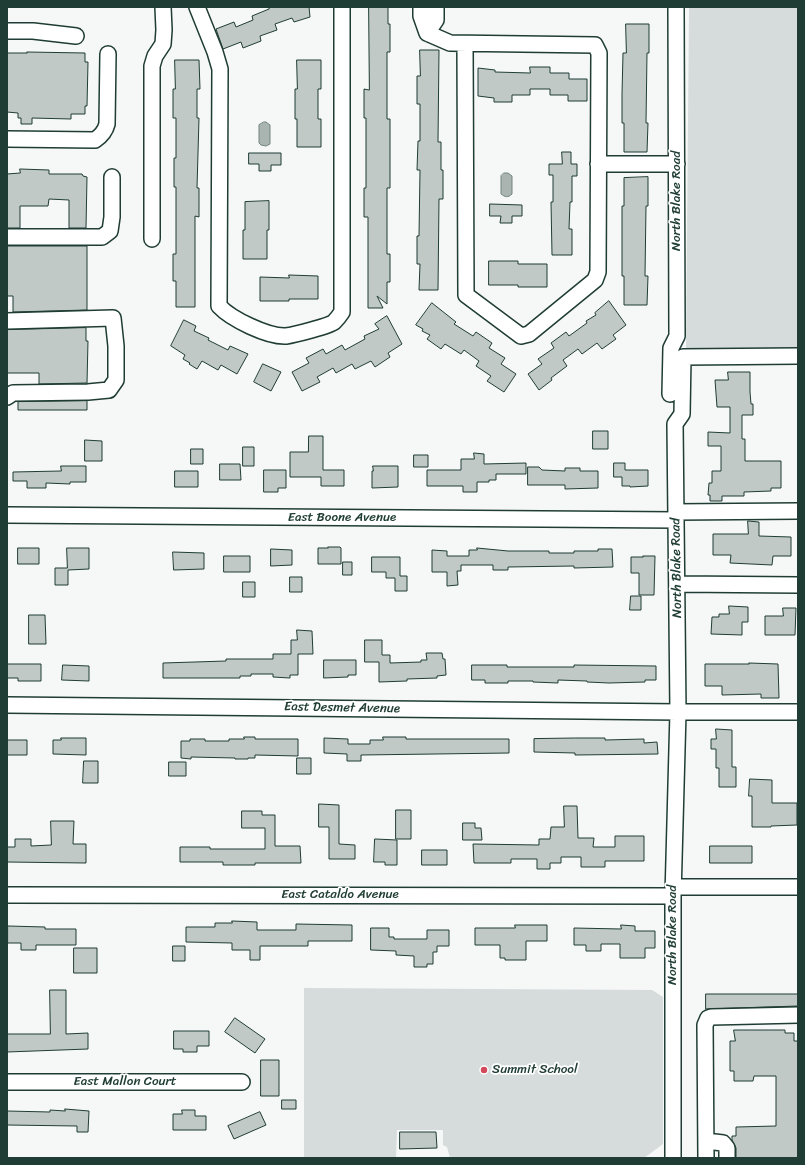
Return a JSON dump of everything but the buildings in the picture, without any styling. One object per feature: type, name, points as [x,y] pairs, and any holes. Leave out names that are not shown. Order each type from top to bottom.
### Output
[{"type":"street","points":[[152,239],[152,66],[155,56],[162,44],[164,30],[163,7]]},
{"type":"street","points":[[197,7],[220,68],[219,306],[225,312],[259,330],[286,336],[333,323],[342,312],[342,7]]},
{"type":"street","points":[[421,7],[420,16],[427,33],[450,43],[595,45],[599,54],[598,272],[595,280],[529,334],[521,336],[466,294],[465,44]]},
{"type":"street","points":[[427,33],[436,20],[436,7]]},
{"type":"street","name":"North Blake Road","points":[[670,394],[671,348],[677,336],[676,7]]},
{"type":"street","points":[[7,31],[76,36]]},
{"type":"street","points":[[7,139],[95,140],[100,137],[105,131],[107,124],[108,54]]},
{"type":"street","points":[[598,164],[677,164]]},
{"type":"street","points":[[7,237],[102,236],[110,231],[112,217],[112,177]]},
{"type":"street","points":[[7,321],[113,318],[116,346],[116,380],[109,390],[88,392],[13,393],[7,397]]},
{"type":"street","name":"North Blake Road","points":[[673,1158],[673,891],[678,712],[675,424],[682,414],[683,357],[798,356]]},
{"type":"street","name":"East Boone Avenue","points":[[7,515],[676,516],[798,511]]},
{"type":"street","points":[[677,584],[798,586]]},
{"type":"street","name":"East Desmet Avenue","points":[[7,705],[678,712]]},
{"type":"street","points":[[678,712],[798,712]]},
{"type":"street","name":"East Cataldo Avenue","points":[[7,895],[673,891],[798,887]]},
{"type":"street","points":[[706,1158],[705,1025],[708,1018],[798,1015]]},
{"type":"street","name":"East Mallon Court","points":[[7,1082],[242,1082]]},
{"type":"street","points":[[706,1141],[723,1143],[726,1148],[727,1158]]},
{"type":"shaded area","points":[[689,7],[798,7],[798,351],[686,351]]},
{"type":"shaded area","points":[[264,122],[270,125],[270,144],[266,146],[259,143],[259,125]]},
{"type":"shaded area","points":[[504,173],[508,173],[512,176],[512,194],[508,197],[501,194],[501,176]]},
{"type":"shaded area","name":"Summit School","points":[[304,988],[652,990],[663,997],[663,1144],[644,1158],[450,1158],[447,1147],[443,1145],[443,1130],[397,1130],[396,1158],[304,1158]]},
{"type":"place","name":"Summit School","points":[[484,1070]]}]
